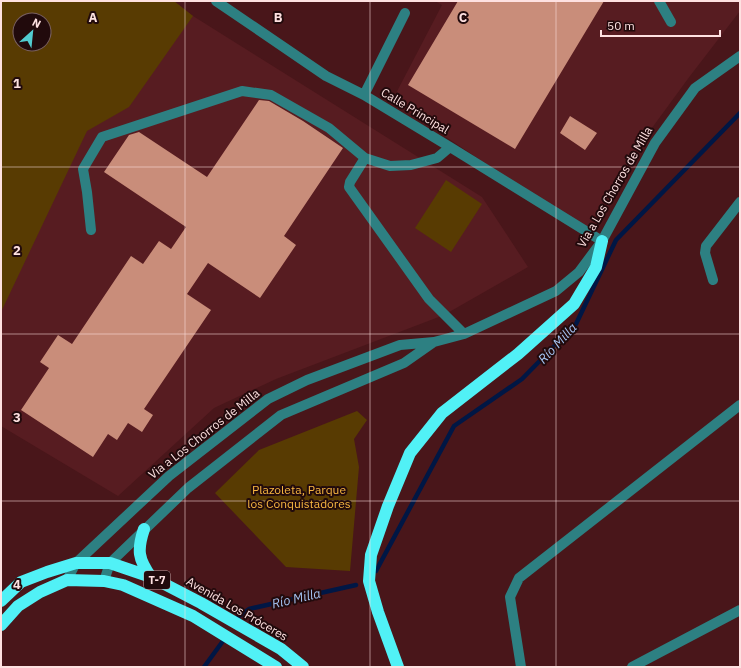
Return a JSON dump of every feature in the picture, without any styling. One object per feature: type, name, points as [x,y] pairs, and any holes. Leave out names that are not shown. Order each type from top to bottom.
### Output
[{"type":"highway","points":[[398,667],[378,612],[369,581],[371,555],[388,506],[410,453],[442,413],[518,354],[574,304],[596,267],[602,241]]},
{"type":"highway","points":[[144,529],[140,541],[139,554],[143,567],[151,577]]},
{"type":"highway","name":"Avenida Los Próceres","points":[[1,602],[21,582],[76,563],[110,563],[151,577],[280,649],[303,667]]},
{"type":"highway","name":"T-7","points":[[1,625],[18,606],[40,592],[67,580],[104,581],[123,585],[193,616],[272,666]]},
{"type":"street","name":"Calle Principal","points":[[216,1],[326,76],[364,95],[602,241]]},
{"type":"street","points":[[659,1],[671,22]]},
{"type":"street","points":[[364,95],[405,13]]},
{"type":"street","name":"Via a Los Chorros de Milla","points":[[67,580],[76,563],[170,476],[268,399],[307,380],[400,345],[434,342],[464,334],[556,291],[579,272],[602,241],[655,143],[695,88],[740,56]]},
{"type":"street","points":[[91,230],[83,169],[102,137],[242,92],[271,95],[329,128],[365,158],[390,166],[412,165],[438,158],[450,147]]},
{"type":"street","points":[[365,158],[350,182],[349,187],[429,299],[464,334]]},
{"type":"street","points":[[712,280],[705,253],[706,246],[740,202]]},
{"type":"street","name":"Via a Los Chorros de Milla","points":[[104,581],[110,563],[144,529],[188,488],[281,415],[404,363],[434,342]]},
{"type":"street","points":[[521,667],[510,597],[519,578],[740,404]]},
{"type":"street","points":[[632,667],[740,610]]},
{"type":"shaded area","points":[[1,1],[174,1],[193,16],[482,197],[528,267],[444,315],[276,379],[214,408],[118,496],[1,426]]},
{"type":"shaded area","points":[[435,1],[740,1],[740,11],[649,132],[612,201],[591,234],[392,101],[442,5]]},
{"type":"green space","points":[[1,1],[174,1],[193,16],[129,107],[87,131],[1,312]]},
{"type":"green space","points":[[446,180],[482,204],[451,252],[415,228]]},
{"type":"green space","name":"Plazoleta, Parque los Conquistadores","points":[[357,411],[367,420],[354,439],[359,467],[350,571],[286,567],[215,493],[259,450]]},
{"type":"building","points":[[458,1],[604,1],[515,149],[408,85]]},
{"type":"building","points":[[259,100],[269,101],[303,121],[343,148],[284,236],[296,245],[260,298],[208,263],[187,294],[211,310],[144,409],[153,415],[142,432],[128,423],[117,440],[108,434],[93,457],[21,410],[49,368],[40,362],[58,335],[72,344],[131,256],[143,264],[159,241],[171,249],[186,227],[104,172],[129,135],[139,132],[207,177]]},
{"type":"building","points":[[570,116],[597,133],[585,150],[560,133]]},
{"type":"waterway","name":"Río Milla","points":[[376,571],[454,426],[522,379],[576,324],[616,240],[740,113]]},
{"type":"waterway","name":"Río Milla","points":[[238,617],[249,609],[356,585]]},
{"type":"waterway","name":"Río Milla","points":[[204,667],[223,641]]}]
